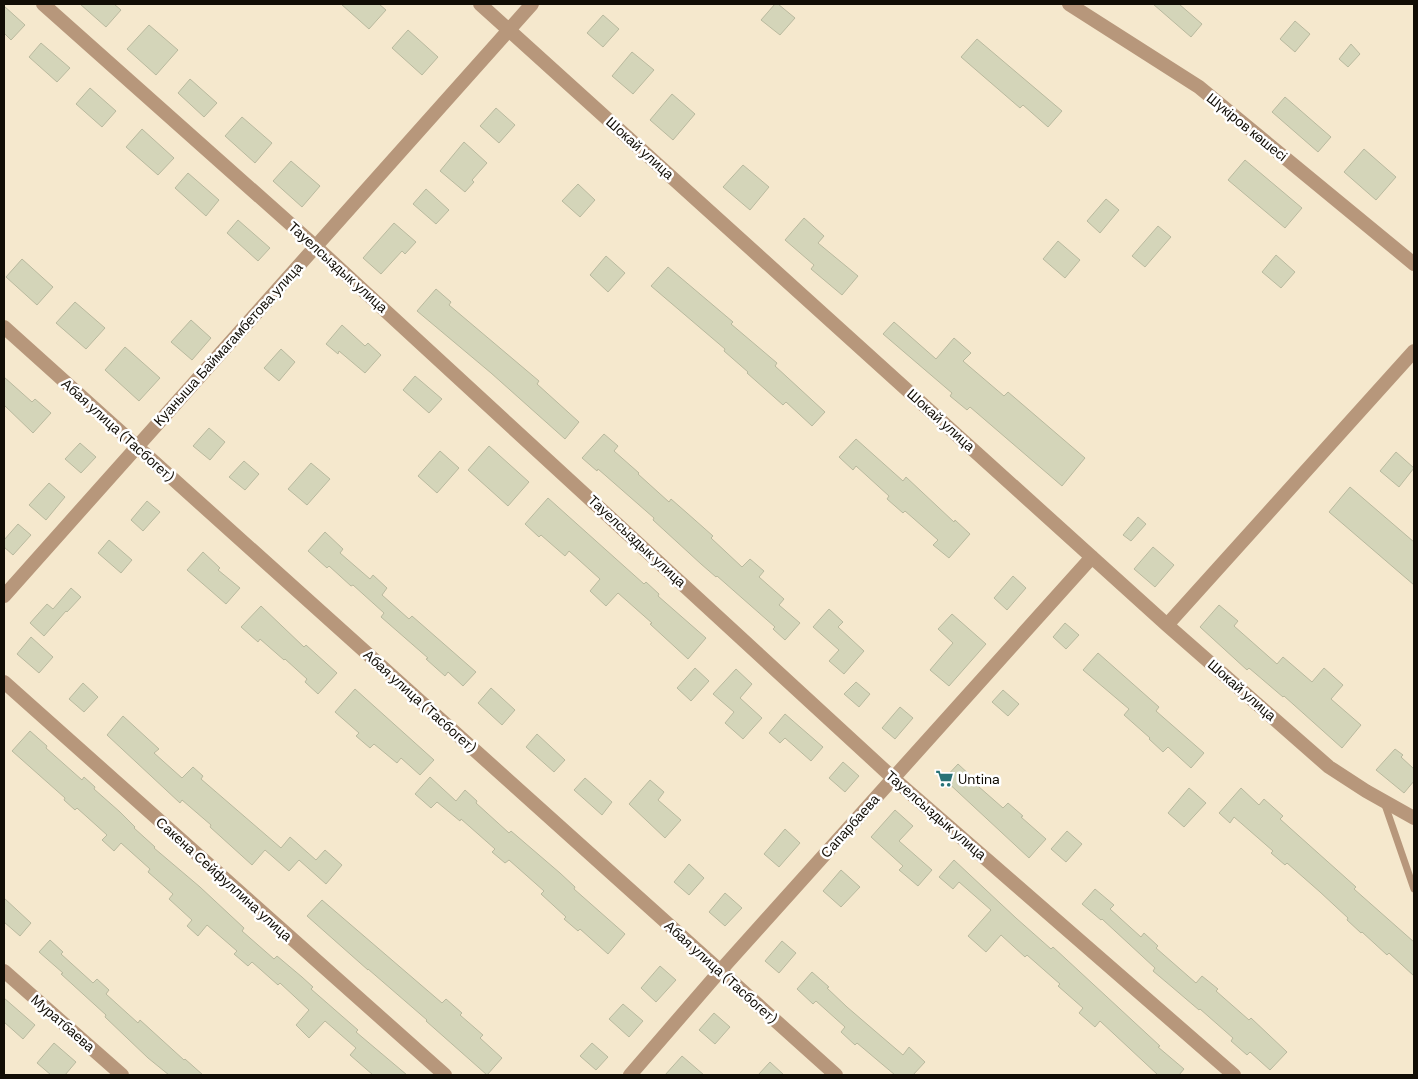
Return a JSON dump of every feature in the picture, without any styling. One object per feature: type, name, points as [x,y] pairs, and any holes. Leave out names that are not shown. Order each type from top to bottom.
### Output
[{"type":"street","name":"Тауелсыздык улица","points":[[43,4],[315,246],[893,778],[1234,1075]]},
{"type":"street","name":"Шокай улица","points":[[480,4],[1167,625],[1329,767],[1414,818]]},
{"type":"street","name":"Куаныша Баймагамбетова улица","points":[[4,596],[532,4]]},
{"type":"street","name":"Шүкіров көшесі","points":[[1069,4],[1198,87],[1414,264]]},
{"type":"street","name":"Абая улица (Тасбогет)","points":[[4,327],[836,1075]]},
{"type":"street","points":[[1167,625],[1414,351]]},
{"type":"street","name":"Сапарбаева","points":[[630,1075],[1092,557]]},
{"type":"street","name":"Сакена Сейфуллина улица","points":[[4,682],[444,1075]]},
{"type":"street","name":"Муратбаева","points":[[4,971],[122,1075]]},
{"type":"lane","points":[[1384,801],[1414,889]]},
{"type":"building","points":[[80,4],[114,4],[121,10],[106,27]]},
{"type":"building","points":[[341,4],[379,4],[386,10],[369,29]]},
{"type":"building","points":[[775,4],[778,4],[795,18],[780,35],[761,20]]},
{"type":"building","points":[[1153,4],[1179,4],[1202,24],[1191,37]]},
{"type":"building","points":[[4,6],[25,25],[11,40],[4,33]]},
{"type":"building","points":[[603,15],[619,29],[603,47],[587,33]]},
{"type":"building","points":[[1295,21],[1310,34],[1295,52],[1280,39]]},
{"type":"building","points":[[149,25],[178,50],[156,75],[127,49]]},
{"type":"building","points":[[408,30],[438,57],[422,75],[392,48]]},
{"type":"building","points":[[977,39],[1062,111],[1048,127],[1023,105],[1020,108],[961,57]]},
{"type":"building","points":[[41,43],[70,68],[57,82],[29,57]]},
{"type":"building","points":[[1351,44],[1360,54],[1348,67],[1339,59]]},
{"type":"building","points":[[632,52],[654,70],[633,94],[612,76]]},
{"type":"building","points":[[190,79],[217,103],[204,117],[178,93]]},
{"type":"building","points":[[90,88],[116,111],[102,127],[76,104]]},
{"type":"building","points":[[672,94],[695,114],[673,140],[650,120]]},
{"type":"building","points":[[1285,97],[1331,137],[1318,152],[1272,112]]},
{"type":"building","points":[[496,108],[515,125],[499,143],[480,126]]},
{"type":"building","points":[[242,117],[272,143],[255,163],[225,136]]},
{"type":"building","points":[[142,129],[174,158],[158,175],[126,147]]},
{"type":"building","points":[[464,142],[487,163],[472,180],[474,182],[465,192],[440,171]]},
{"type":"building","points":[[1364,149],[1396,177],[1376,200],[1344,172]]},
{"type":"building","points":[[1245,160],[1302,208],[1285,228],[1228,180]]},
{"type":"building","points":[[291,161],[320,186],[302,207],[273,181]]},
{"type":"building","points":[[743,165],[769,187],[750,210],[723,187]]},
{"type":"building","points":[[188,173],[219,200],[206,216],[175,188]]},
{"type":"building","points":[[578,184],[595,200],[580,217],[562,201]]},
{"type":"building","points":[[426,189],[449,210],[436,224],[413,204]]},
{"type":"building","points":[[1106,199],[1119,210],[1100,233],[1087,221]]},
{"type":"building","points":[[804,218],[824,236],[818,243],[858,276],[842,295],[811,269],[814,265],[785,240]]},
{"type":"building","points":[[238,220],[270,248],[258,261],[227,233]]},
{"type":"building","points":[[394,223],[416,242],[405,254],[402,251],[381,274],[363,258]]},
{"type":"building","points":[[1158,226],[1171,237],[1145,267],[1132,256]]},
{"type":"building","points":[[1058,241],[1080,260],[1065,278],[1043,259]]},
{"type":"building","points":[[1276,255],[1295,272],[1281,288],[1262,272]]},
{"type":"building","points":[[606,256],[625,273],[608,292],[590,275]]},
{"type":"building","points":[[22,259],[53,287],[37,305],[6,277]]},
{"type":"building","points":[[668,267],[733,322],[731,324],[777,363],[775,366],[825,412],[812,426],[786,402],[783,405],[724,351],[725,349],[651,286]]},
{"type":"building","points":[[436,289],[451,302],[449,305],[539,381],[537,384],[579,422],[565,439],[491,373],[417,311]]},
{"type":"building","points":[[75,302],[105,328],[86,349],[56,323]]},
{"type":"building","points":[[191,320],[211,338],[192,360],[171,342]]},
{"type":"building","points":[[894,322],[936,359],[954,338],[971,353],[963,361],[1004,396],[1008,392],[1085,458],[1062,486],[970,407],[967,410],[950,396],[952,393],[883,334]]},
{"type":"building","points":[[342,325],[365,346],[368,343],[381,355],[365,373],[339,351],[338,354],[326,344]]},
{"type":"building","points":[[125,347],[160,378],[139,401],[105,370]]},
{"type":"building","points":[[281,349],[295,362],[279,381],[264,368]]},
{"type":"building","points":[[415,376],[442,399],[429,413],[403,390]]},
{"type":"building","points":[[4,377],[32,402],[35,399],[51,413],[33,433],[4,405]]},
{"type":"building","points":[[209,428],[225,442],[210,460],[193,446]]},
{"type":"building","points":[[604,434],[618,446],[614,451],[669,502],[671,499],[713,536],[711,538],[742,567],[750,559],[764,571],[759,577],[784,599],[779,605],[800,623],[785,640],[773,629],[775,627],[701,564],[653,520],[654,518],[598,469],[597,471],[582,458]]},
{"type":"building","points":[[856,439],[903,481],[906,477],[954,522],[955,520],[970,534],[949,558],[933,545],[938,540],[905,511],[903,513],[887,499],[889,496],[856,466],[853,470],[839,457]]},
{"type":"building","points":[[80,443],[96,457],[81,473],[65,459]]},
{"type":"building","points":[[489,446],[529,482],[508,506],[468,470]]},
{"type":"building","points":[[440,451],[459,468],[437,493],[418,476]]},
{"type":"building","points":[[1396,452],[1414,468],[1399,487],[1380,471]]},
{"type":"building","points":[[244,461],[259,474],[245,490],[229,477]]},
{"type":"building","points":[[311,463],[330,479],[307,505],[288,489]]},
{"type":"building","points":[[49,483],[65,497],[46,520],[29,505]]},
{"type":"building","points":[[1350,487],[1414,542],[1414,585],[1329,512]]},
{"type":"building","points":[[548,498],[644,584],[646,582],[659,594],[658,596],[706,638],[688,659],[618,593],[606,606],[590,591],[600,579],[569,551],[565,556],[525,524]]},
{"type":"building","points":[[147,501],[160,512],[143,531],[131,520]]},
{"type":"building","points":[[1138,517],[1146,524],[1131,541],[1123,535]]},
{"type":"building","points":[[18,524],[31,535],[13,555],[4,547],[4,540]]},
{"type":"building","points":[[325,532],[343,549],[340,553],[370,579],[373,575],[387,588],[382,595],[409,619],[412,616],[476,672],[463,686],[448,672],[445,676],[426,659],[428,658],[381,617],[384,613],[353,585],[351,586],[329,566],[327,568],[308,551]]},
{"type":"building","points":[[109,540],[132,560],[121,573],[98,553]]},
{"type":"building","points":[[1153,547],[1174,565],[1155,587],[1134,569]]},
{"type":"building","points":[[203,552],[220,568],[218,570],[240,588],[226,604],[187,570]]},
{"type":"building","points":[[1013,576],[1026,588],[1007,610],[994,598]]},
{"type":"building","points":[[71,588],[81,597],[44,636],[30,623],[47,604],[53,609]]},
{"type":"building","points":[[1219,605],[1238,621],[1234,626],[1277,664],[1283,657],[1312,682],[1324,668],[1343,685],[1331,699],[1361,725],[1342,748],[1284,696],[1249,668],[1247,670],[1200,627]]},
{"type":"building","points":[[261,606],[304,647],[306,645],[337,673],[318,694],[305,682],[307,679],[285,659],[260,639],[258,642],[241,627]]},
{"type":"building","points":[[829,609],[843,622],[838,627],[864,651],[844,674],[829,661],[839,650],[813,627]]},
{"type":"building","points":[[952,614],[986,644],[949,686],[930,670],[953,643],[938,629]]},
{"type":"building","points":[[1065,623],[1079,635],[1066,649],[1053,637]]},
{"type":"building","points":[[31,637],[53,657],[39,673],[17,654]]},
{"type":"building","points":[[1098,653],[1159,707],[1156,711],[1204,753],[1191,768],[1168,747],[1163,752],[1124,715],[1129,709],[1083,670]]},
{"type":"building","points":[[695,668],[709,681],[691,701],[677,688]]},
{"type":"building","points":[[736,669],[752,684],[740,698],[762,718],[743,739],[725,723],[734,712],[713,694]]},
{"type":"building","points":[[856,682],[870,694],[859,707],[844,694]]},
{"type":"building","points":[[83,683],[98,697],[84,712],[69,699]]},
{"type":"building","points":[[491,688],[515,710],[502,725],[478,703]]},
{"type":"building","points":[[355,689],[434,760],[420,775],[401,758],[397,763],[374,744],[370,748],[356,736],[359,733],[335,712]]},
{"type":"building","points":[[1003,690],[1019,704],[1008,716],[992,702]]},
{"type":"building","points":[[900,707],[913,718],[895,739],[882,728]]},
{"type":"building","points":[[785,714],[823,747],[811,761],[785,738],[780,743],[769,733]]},
{"type":"building","points":[[123,716],[159,749],[154,753],[182,778],[193,767],[203,776],[201,779],[281,848],[290,837],[316,860],[325,850],[342,865],[326,884],[299,860],[289,871],[265,850],[252,865],[210,827],[211,825],[182,800],[180,803],[107,735]]},
{"type":"building","points":[[30,731],[82,780],[84,777],[95,787],[94,789],[120,812],[154,848],[244,928],[242,931],[274,959],[277,956],[302,977],[313,987],[311,989],[358,1030],[356,1032],[407,1075],[373,1075],[350,1055],[356,1048],[325,1021],[309,1038],[296,1025],[309,1010],[280,983],[278,985],[252,962],[248,966],[234,954],[237,951],[207,925],[198,936],[187,926],[192,920],[169,899],[173,894],[148,872],[150,869],[121,843],[114,851],[102,840],[107,835],[77,808],[75,810],[64,800],[65,798],[12,751]]},
{"type":"building","points":[[537,734],[565,760],[554,772],[526,747]]},
{"type":"building","points":[[1395,749],[1403,755],[1401,757],[1414,769],[1414,781],[1404,793],[1376,770]]},
{"type":"building","points":[[843,762],[859,776],[845,792],[829,778]]},
{"type":"building","points":[[958,764],[972,777],[970,779],[1003,808],[1008,803],[1046,839],[1029,858],[944,779]]},
{"type":"building","points":[[430,777],[456,801],[465,790],[477,801],[476,803],[509,833],[511,831],[560,873],[575,887],[574,889],[625,934],[608,954],[580,929],[578,931],[564,919],[566,917],[541,894],[544,891],[509,860],[505,863],[492,852],[495,849],[461,819],[460,821],[437,802],[431,808],[415,794]]},
{"type":"building","points":[[585,778],[612,802],[602,815],[574,790]]},
{"type":"building","points":[[650,780],[664,792],[658,800],[681,820],[665,838],[629,804]]},
{"type":"building","points":[[1189,788],[1206,803],[1184,827],[1168,813]]},
{"type":"building","points":[[1241,788],[1259,805],[1264,799],[1283,816],[1280,819],[1356,887],[1354,889],[1414,942],[1414,976],[1389,953],[1387,955],[1361,933],[1320,892],[1287,863],[1285,865],[1271,853],[1273,851],[1234,817],[1230,823],[1219,813]]},
{"type":"building","points":[[895,810],[913,826],[899,841],[932,870],[918,886],[899,870],[903,866],[871,837]]},
{"type":"building","points":[[785,829],[800,843],[779,867],[764,854]]},
{"type":"building","points":[[1067,831],[1082,844],[1066,862],[1051,849]]},
{"type":"building","points":[[954,860],[1051,949],[1053,947],[1160,1046],[1158,1047],[1184,1069],[1179,1075],[1158,1075],[1100,1021],[1095,1027],[1079,1013],[1083,1008],[1058,986],[1060,984],[1027,955],[1025,957],[1001,935],[986,952],[968,936],[991,910],[959,882],[953,889],[939,877]]},
{"type":"building","points":[[689,864],[704,878],[689,895],[674,882]]},
{"type":"building","points":[[841,870],[860,887],[841,907],[823,891]]},
{"type":"building","points":[[1095,889],[1114,905],[1110,909],[1141,937],[1144,933],[1158,946],[1156,948],[1196,983],[1202,976],[1218,989],[1216,991],[1249,1020],[1251,1018],[1287,1052],[1270,1070],[1250,1052],[1247,1055],[1231,1041],[1233,1038],[1153,971],[1155,968],[1102,919],[1082,904]]},
{"type":"building","points":[[725,893],[742,908],[725,926],[709,912]]},
{"type":"building","points":[[4,898],[31,923],[20,936],[4,922]]},
{"type":"building","points":[[322,900],[442,1003],[446,999],[462,1013],[460,1015],[483,1035],[480,1038],[502,1058],[487,1075],[307,916]]},
{"type":"building","points":[[50,940],[63,952],[61,954],[93,983],[97,979],[109,990],[106,994],[138,1023],[140,1020],[203,1075],[169,1075],[148,1058],[105,1017],[106,1015],[61,974],[63,973],[39,952]]},
{"type":"building","points":[[782,941],[796,953],[779,973],[765,961]]},
{"type":"building","points":[[660,966],[676,980],[656,1002],[641,988]]},
{"type":"building","points":[[812,972],[847,1007],[903,1055],[909,1047],[925,1062],[913,1075],[895,1075],[857,1043],[855,1045],[841,1032],[845,1027],[816,1001],[813,1004],[797,989]]},
{"type":"building","points":[[4,998],[35,1025],[23,1039],[4,1022]]},
{"type":"building","points":[[623,1004],[643,1021],[629,1037],[609,1019]]},
{"type":"building","points":[[714,1013],[730,1027],[715,1044],[699,1030]]},
{"type":"building","points":[[54,1043],[76,1062],[65,1075],[51,1075],[37,1063]]},
{"type":"building","points":[[592,1043],[608,1057],[596,1070],[580,1056]]},
{"type":"building","points":[[682,1056],[704,1075],[665,1075]]},
{"type":"building","points":[[770,1062],[784,1075],[758,1075]]},
{"type":"place","name":"Untina","points":[[944,779]]}]
